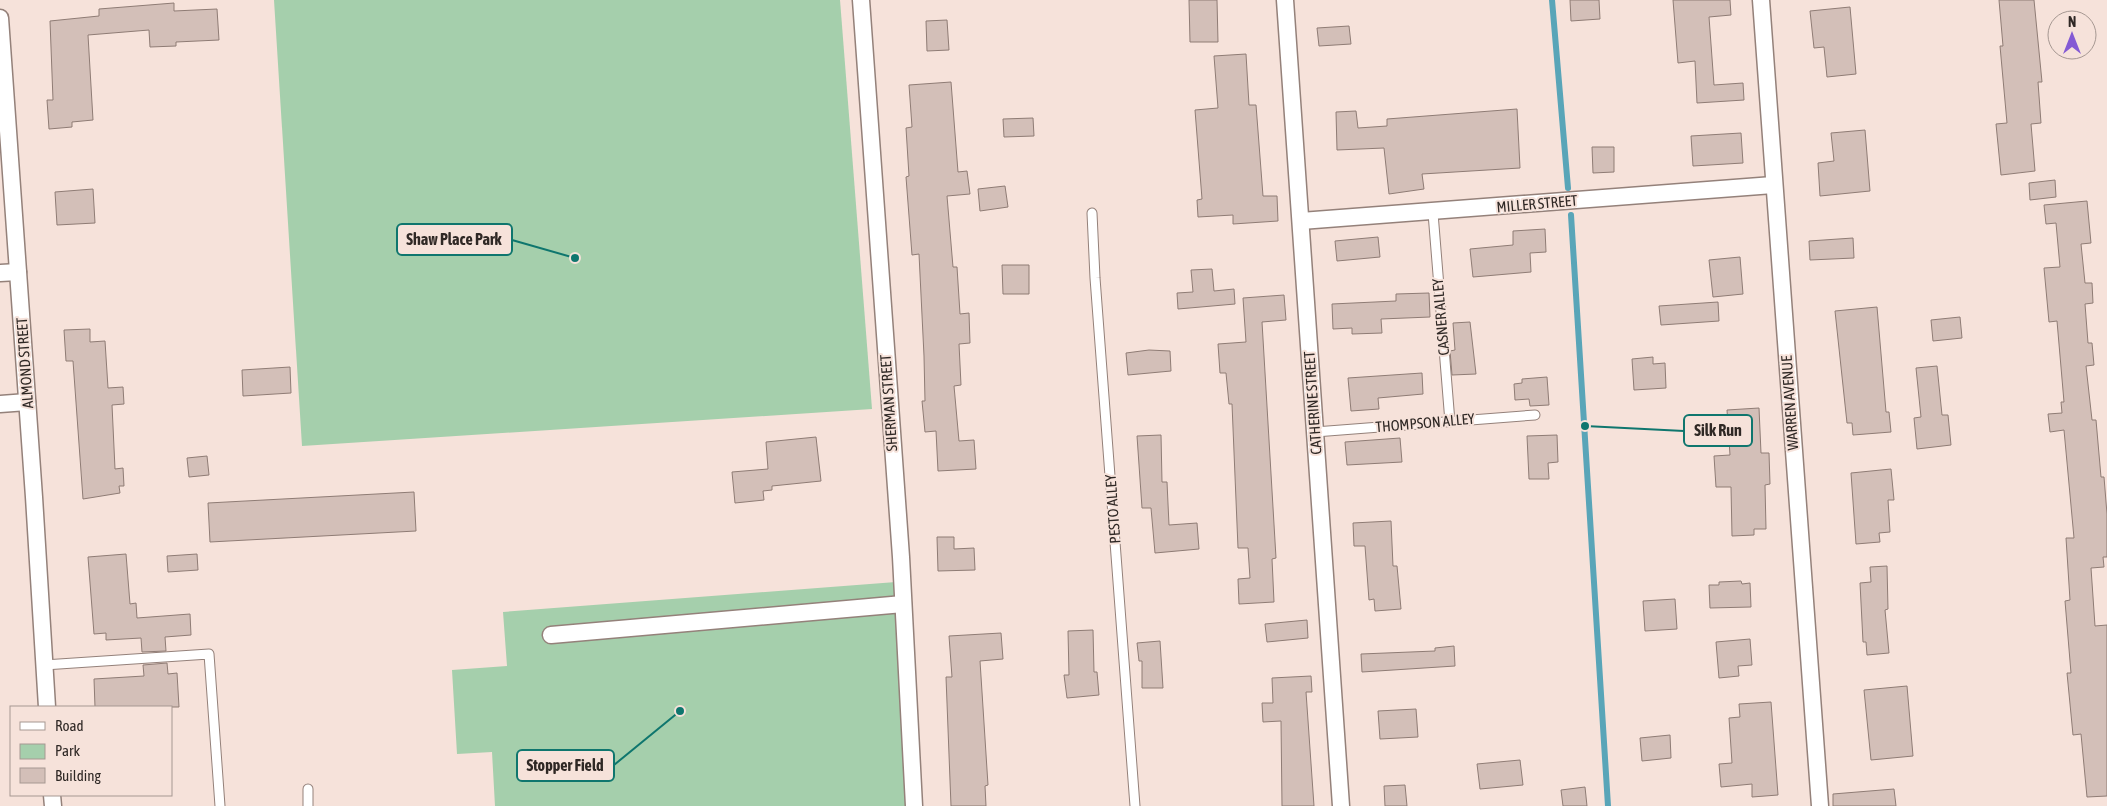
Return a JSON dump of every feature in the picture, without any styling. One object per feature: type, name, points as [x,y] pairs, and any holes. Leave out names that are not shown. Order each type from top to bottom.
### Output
[{"type":"street","name":"SHERMAN STREET","points":[[860,0],[903,604],[914,806]]},
{"type":"street","name":"CATHERINE STREET","points":[[1285,0],[1342,806]]},
{"type":"street","name":"WARREN AVENUE","points":[[1761,0],[1773,185],[1820,806]]},
{"type":"street","name":"ALMOND STREET","points":[[0,18],[3,117],[18,272],[47,706]]},
{"type":"street","name":"MILLER STREET","points":[[1301,221],[1433,213],[1773,185]]},
{"type":"street","points":[[0,273],[18,272]]},
{"type":"street","points":[[0,404],[27,402]]},
{"type":"street","points":[[551,635],[903,604]]},
{"type":"lane","name":"PESTO ALLEY","points":[[1092,213],[1095,278],[1135,806]]},
{"type":"lane","name":"CASNER ALLEY","points":[[1433,213],[1450,422]]},
{"type":"lane","name":"THOMPSON ALLEY","points":[[1315,432],[1535,414]]},
{"type":"lane","points":[[44,665],[209,654],[220,806]]},
{"type":"lane","points":[[308,788],[308,806]]},
{"type":"green space","points":[[274,0],[840,0],[872,409],[302,446]]},
{"type":"green space","points":[[896,582],[912,806],[495,806],[492,752],[457,754],[452,670],[507,666],[503,612]]},
{"type":"building","points":[[1189,0],[1217,0],[1218,42],[1190,42]]},
{"type":"building","points":[[1570,0],[1599,0],[1600,19],[1571,21]]},
{"type":"building","points":[[1673,0],[1730,0],[1731,15],[1709,17],[1714,85],[1743,83],[1744,100],[1697,103],[1695,61],[1678,63]]},
{"type":"building","points":[[1999,0],[2034,0],[2042,82],[2038,82],[2041,123],[2031,124],[2035,171],[2001,175],[1996,124],[2007,123],[2000,46],[2003,46]]},
{"type":"building","points":[[174,3],[174,11],[217,9],[219,40],[176,42],[176,46],[150,47],[149,30],[88,35],[93,120],[72,122],[72,127],[49,129],[47,100],[53,100],[50,21],[99,16],[99,9]]},
{"type":"building","points":[[1850,7],[1856,74],[1827,77],[1824,47],[1814,48],[1810,11]]},
{"type":"building","points":[[947,20],[949,50],[927,51],[926,21]]},
{"type":"building","points":[[1349,26],[1351,44],[1319,46],[1317,28]]},
{"type":"building","points":[[1246,54],[1249,105],[1256,105],[1263,196],[1277,196],[1278,221],[1233,224],[1233,215],[1198,217],[1197,200],[1202,199],[1195,110],[1218,108],[1214,56]]},
{"type":"building","points":[[951,82],[958,172],[967,171],[970,194],[947,196],[953,267],[957,267],[960,314],[969,313],[970,343],[959,344],[961,385],[954,386],[959,441],[974,440],[976,469],[938,471],[936,431],[925,432],[922,401],[925,401],[919,254],[912,255],[906,177],[909,176],[906,128],[912,127],[909,85]]},
{"type":"building","points":[[1517,109],[1520,168],[1422,174],[1424,189],[1389,194],[1384,148],[1337,150],[1336,112],[1356,111],[1358,128],[1387,126],[1387,119]]},
{"type":"building","points":[[1033,118],[1034,136],[1004,137],[1003,119]]},
{"type":"building","points":[[1865,130],[1870,191],[1820,196],[1818,163],[1834,161],[1831,133]]},
{"type":"building","points":[[1741,133],[1743,163],[1693,166],[1691,136]]},
{"type":"building","points":[[1592,147],[1614,147],[1614,172],[1593,173]]},
{"type":"building","points":[[2055,180],[2056,197],[2030,200],[2029,183]]},
{"type":"building","points":[[1005,186],[1008,207],[980,211],[978,189]]},
{"type":"building","points":[[93,189],[95,223],[57,225],[55,192]]},
{"type":"building","points":[[2087,201],[2091,243],[2081,244],[2085,283],[2092,283],[2093,303],[2085,304],[2088,343],[2092,343],[2094,365],[2086,366],[2092,420],[2096,420],[2101,477],[2104,477],[2107,514],[2107,557],[2103,557],[2104,567],[2091,568],[2095,626],[2107,625],[2107,796],[2087,797],[2081,734],[2073,735],[2067,673],[2071,673],[2065,601],[2070,600],[2066,538],[2074,538],[2064,430],[2050,432],[2048,414],[2062,413],[2061,402],[2064,402],[2057,321],[2049,322],[2044,268],[2060,267],[2056,223],[2046,224],[2044,205]]},
{"type":"building","points":[[1545,229],[1546,252],[1530,253],[1531,272],[1473,277],[1470,249],[1513,245],[1513,231]]},
{"type":"building","points":[[1378,237],[1380,257],[1337,261],[1335,241]]},
{"type":"building","points":[[1853,238],[1854,258],[1810,260],[1809,241]]},
{"type":"building","points":[[1740,257],[1743,294],[1713,297],[1709,260]]},
{"type":"building","points":[[1002,265],[1029,265],[1029,294],[1003,294]]},
{"type":"building","points":[[1212,269],[1214,291],[1234,289],[1235,304],[1178,309],[1177,293],[1193,292],[1191,270]]},
{"type":"building","points":[[1429,293],[1430,317],[1381,319],[1382,333],[1352,334],[1352,328],[1333,329],[1332,304],[1396,301],[1396,294]]},
{"type":"building","points":[[1284,295],[1286,320],[1262,322],[1276,558],[1272,559],[1274,602],[1239,604],[1238,579],[1250,578],[1248,548],[1238,548],[1232,404],[1229,404],[1226,373],[1220,373],[1218,344],[1246,342],[1243,298]]},
{"type":"building","points":[[1718,302],[1719,321],[1661,325],[1659,306]]},
{"type":"building","points":[[1877,307],[1886,412],[1889,412],[1891,432],[1853,435],[1852,423],[1847,423],[1835,311]]},
{"type":"building","points":[[1960,317],[1962,338],[1933,341],[1931,320]]},
{"type":"building","points":[[1470,322],[1476,374],[1452,375],[1450,351],[1455,350],[1453,323]]},
{"type":"building","points":[[90,329],[90,342],[105,341],[108,388],[123,387],[124,404],[112,405],[115,469],[123,468],[124,486],[119,486],[120,493],[83,499],[73,361],[66,361],[64,330]]},
{"type":"building","points":[[1149,350],[1170,351],[1171,371],[1128,375],[1126,353]]},
{"type":"building","points":[[1653,357],[1653,364],[1665,363],[1666,388],[1634,390],[1632,359]]},
{"type":"building","points":[[1937,366],[1942,415],[1948,415],[1951,445],[1917,449],[1914,418],[1921,417],[1916,368]]},
{"type":"building","points":[[290,367],[291,393],[243,396],[242,370]]},
{"type":"building","points":[[1422,373],[1423,394],[1378,398],[1379,409],[1351,411],[1348,378]]},
{"type":"building","points":[[1547,377],[1549,405],[1530,406],[1529,399],[1515,400],[1514,384],[1522,383],[1522,379]]},
{"type":"building","points":[[1759,408],[1761,453],[1769,453],[1770,484],[1765,485],[1766,529],[1754,529],[1754,535],[1732,536],[1731,487],[1716,487],[1714,456],[1730,455],[1727,410]]},
{"type":"building","points":[[1161,435],[1162,482],[1167,482],[1169,525],[1197,523],[1199,549],[1155,553],[1151,508],[1142,508],[1137,436]]},
{"type":"building","points":[[1557,435],[1558,462],[1548,463],[1549,479],[1529,479],[1527,436]]},
{"type":"building","points":[[816,437],[821,481],[772,486],[772,490],[763,491],[764,500],[735,503],[732,472],[768,469],[766,442]]},
{"type":"building","points":[[1400,438],[1402,462],[1347,465],[1345,442]]},
{"type":"building","points":[[207,456],[209,475],[189,477],[187,458]]},
{"type":"building","points":[[1891,469],[1894,500],[1888,500],[1890,532],[1879,533],[1880,542],[1856,544],[1851,473]]},
{"type":"building","points":[[414,492],[416,531],[210,542],[208,503]]},
{"type":"building","points":[[1391,521],[1393,566],[1397,566],[1401,609],[1375,611],[1374,599],[1369,600],[1365,546],[1354,546],[1353,523]]},
{"type":"building","points":[[937,537],[954,537],[954,549],[974,548],[975,570],[938,571]]},
{"type":"building","points":[[126,554],[130,604],[136,603],[137,618],[190,614],[191,635],[165,637],[166,651],[142,652],[141,638],[106,640],[106,633],[94,634],[88,557]]},
{"type":"building","points":[[197,554],[198,570],[168,572],[167,556]]},
{"type":"building","points":[[1887,566],[1888,609],[1885,610],[1889,653],[1867,655],[1866,642],[1863,642],[1860,583],[1871,582],[1870,567]]},
{"type":"building","points":[[1741,581],[1742,584],[1750,583],[1751,607],[1710,608],[1709,585],[1719,585],[1719,582]]},
{"type":"building","points":[[1675,599],[1677,629],[1645,631],[1643,601]]},
{"type":"building","points":[[1307,620],[1308,638],[1267,642],[1265,624]]},
{"type":"building","points":[[1093,630],[1094,672],[1097,672],[1099,695],[1067,698],[1064,675],[1069,675],[1068,631]]},
{"type":"building","points":[[1001,633],[1003,659],[980,661],[988,785],[985,786],[986,806],[951,806],[946,677],[952,677],[949,636]]},
{"type":"building","points":[[1750,639],[1752,665],[1738,666],[1739,676],[1719,678],[1716,642]]},
{"type":"building","points":[[1160,641],[1163,688],[1142,688],[1142,661],[1139,661],[1137,643]]},
{"type":"building","points":[[1454,646],[1455,666],[1362,672],[1361,654],[1435,651],[1435,648]]},
{"type":"building","points":[[167,663],[168,674],[177,673],[179,707],[95,706],[94,679],[144,676],[143,665]]},
{"type":"building","points":[[1311,676],[1312,692],[1306,692],[1314,806],[1282,806],[1281,721],[1263,722],[1262,703],[1273,703],[1272,678]]},
{"type":"building","points":[[1907,686],[1913,756],[1871,760],[1864,690]]},
{"type":"building","points":[[1771,702],[1778,795],[1752,797],[1752,784],[1721,787],[1719,764],[1732,763],[1729,718],[1740,717],[1739,704]]},
{"type":"building","points":[[1416,709],[1418,737],[1380,739],[1378,711]]},
{"type":"building","points":[[1670,735],[1671,758],[1642,761],[1640,738]]},
{"type":"building","points":[[1520,760],[1523,785],[1480,789],[1477,764]]},
{"type":"building","points":[[1405,785],[1407,806],[1385,806],[1384,786]]},
{"type":"building","points":[[1585,787],[1587,806],[1563,806],[1561,790]]},
{"type":"building","points":[[1894,789],[1896,806],[1833,806],[1833,794]]},
{"type":"waterway","points":[[1552,0],[1568,188]]},
{"type":"waterway","points":[[1571,215],[1608,806]]},
{"type":"place","name":"Shaw Place Park","points":[[575,258]]},
{"type":"place","name":"Silk Run","points":[[1585,426]]},
{"type":"place","name":"Stopper Field","points":[[680,711]]}]
